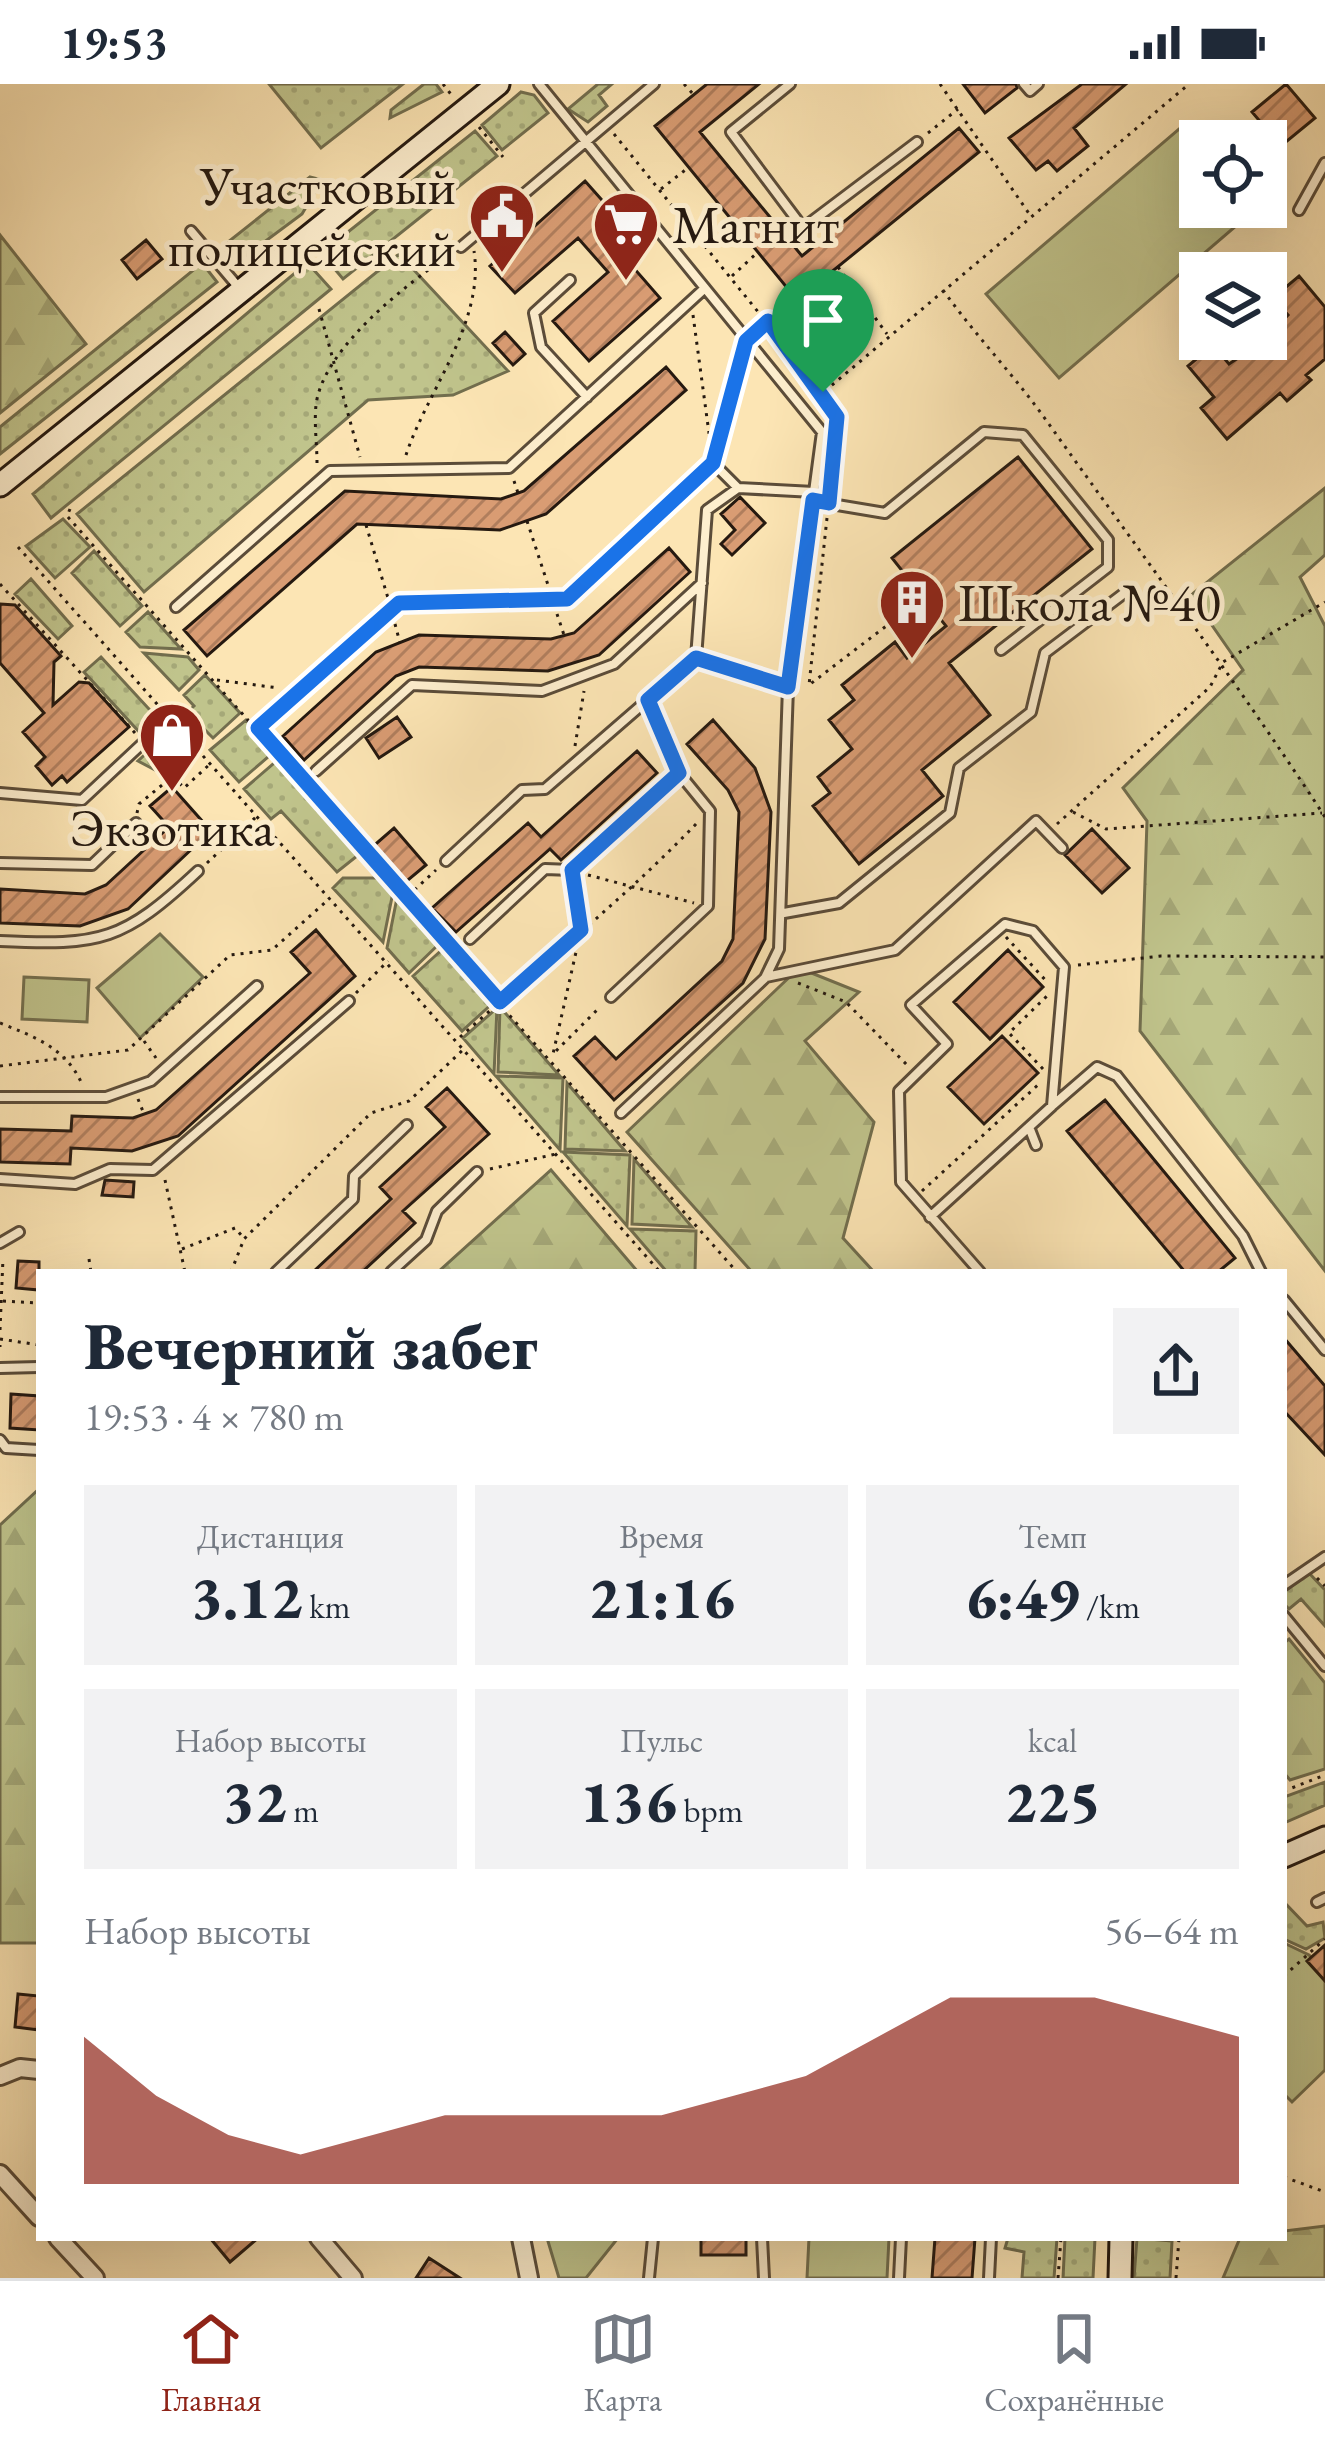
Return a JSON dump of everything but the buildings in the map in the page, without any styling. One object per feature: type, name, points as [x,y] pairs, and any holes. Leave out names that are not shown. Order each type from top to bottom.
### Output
[{"type":"main road","points":[[0,485],[498,84]]},
{"type":"main road","points":[[1287,1855],[1325,1838]]},
{"type":"main road","points":[[1120,2278],[1121,2241]]},
{"type":"street","points":[[0,2077],[20,2068],[36,2070]]},
{"type":"street","points":[[0,2174],[36,2214]]},
{"type":"street","points":[[61,2241],[94,2278]]},
{"type":"street","points":[[322,2241],[353,2278]]},
{"type":"street","points":[[521,2241],[529,2278]]},
{"type":"lane","points":[[539,84],[822,432],[788,687],[784,913],[779,949],[765,977],[621,1114]]},
{"type":"lane","points":[[461,247],[654,84]]},
{"type":"lane","points":[[790,84],[731,132],[802,228],[917,142]]},
{"type":"lane","points":[[1024,84],[1030,91],[1038,84]]},
{"type":"lane","points":[[1299,210],[1325,163]]},
{"type":"lane","points":[[190,231],[243,292]]},
{"type":"lane","points":[[570,280],[534,313],[541,347],[587,397]]},
{"type":"lane","points":[[176,607],[330,471],[509,467],[705,288]]},
{"type":"lane","points":[[294,694],[399,603],[567,599],[713,463],[738,488],[814,496],[885,513],[984,432],[1023,435],[1108,539],[1108,566],[1001,650]]},
{"type":"lane","points":[[446,861],[522,790],[545,789],[696,658],[707,510],[738,488]]},
{"type":"lane","points":[[316,771],[412,685],[542,691],[614,664],[701,584]]},
{"type":"lane","points":[[784,913],[839,903],[950,813],[959,768],[1031,712],[1045,653],[1131,588]]},
{"type":"lane","points":[[696,658],[788,687]]},
{"type":"lane","points":[[611,997],[708,906],[710,811],[679,773],[648,700]]},
{"type":"lane","points":[[0,793],[82,800],[143,742]]},
{"type":"lane","points":[[470,939],[545,869],[572,870],[679,773]]},
{"type":"lane","points":[[765,977],[895,950],[1036,821],[1062,848]]},
{"type":"lane","points":[[0,863],[92,865],[136,823]]},
{"type":"lane","points":[[0,941],[65,944],[107,939],[151,915],[198,871]]},
{"type":"lane","points":[[977,1269],[902,1182],[899,1091],[947,1044],[911,1004],[1005,923],[1033,931],[1064,967],[1052,1106]]},
{"type":"lane","points":[[0,1097],[87,1097],[133,1088],[164,1069],[256,986]]},
{"type":"lane","points":[[0,1179],[75,1184],[110,1169],[153,1170],[349,1001]]},
{"type":"lane","points":[[930,1217],[1097,1067],[1118,1076],[1243,1236],[1260,1269]]},
{"type":"lane","points":[[279,1269],[353,1199],[354,1176],[406,1125]]},
{"type":"lane","points":[[1029,1127],[1036,1144]]},
{"type":"lane","points":[[394,1269],[427,1240],[437,1211],[478,1172]]},
{"type":"lane","points":[[2,1243],[19,1232]]},
{"type":"lane","points":[[1287,1304],[1325,1350]]},
{"type":"lane","points":[[0,1368],[36,1367]]},
{"type":"lane","points":[[0,1440],[6,1448],[36,1450]]},
{"type":"lane","points":[[1287,1583],[1325,1557]]},
{"type":"lane","points":[[1287,1620],[1325,1666]]},
{"type":"lane","points":[[649,2278],[653,2241]]},
{"type":"lane","points":[[762,2241],[764,2278]]},
{"type":"lane","points":[[899,2278],[901,2241]]},
{"type":"lane","points":[[988,2278],[991,2241]]},
{"type":"path","points":[[684,84],[694,95]]},
{"type":"path","points":[[940,84],[1031,217]]},
{"type":"path","points":[[823,392],[1189,84]]},
{"type":"path","points":[[917,142],[959,108]]},
{"type":"path","points":[[605,124],[768,321],[837,417],[809,686],[898,617]]},
{"type":"path","points":[[660,190],[689,167]]},
{"type":"path","points":[[402,470],[447,370],[474,286],[472,237]]},
{"type":"path","points":[[317,482],[316,402],[334,361],[420,271],[461,247]]},
{"type":"path","points":[[730,278],[758,252]]},
{"type":"path","points":[[838,268],[889,337]]},
{"type":"path","points":[[944,290],[1044,416],[1124,535],[1223,662],[1324,815],[1106,829],[1071,812]]},
{"type":"path","points":[[691,301],[713,463]]},
{"type":"path","points":[[319,309],[364,470]]},
{"type":"path","points":[[713,463],[746,341],[768,321]]},
{"type":"path","points":[[70,508],[67,516],[551,1056],[734,1269]]},
{"type":"path","points":[[527,521],[564,635]]},
{"type":"path","points":[[366,525],[400,643]]},
{"type":"path","points":[[17,547],[459,1038],[657,1269]]},
{"type":"path","points":[[0,584],[143,742]]},
{"type":"path","points":[[1047,833],[1210,688],[1223,662],[1325,602]]},
{"type":"path","points":[[572,766],[586,674]]},
{"type":"path","points":[[215,680],[294,694]]},
{"type":"path","points":[[258,728],[294,694]]},
{"type":"path","points":[[136,823],[139,804],[172,776],[184,788],[211,763]]},
{"type":"path","points":[[459,1038],[632,890],[710,811]]},
{"type":"path","points":[[198,871],[259,815]]},
{"type":"path","points":[[407,897],[446,861]]},
{"type":"path","points":[[551,1056],[581,930],[572,870],[632,890],[708,906]]},
{"type":"path","points":[[0,1066],[72,1061],[128,1050],[230,956],[272,950],[332,897]]},
{"type":"path","points":[[912,1181],[922,1191],[1048,1075],[1010,1033],[1054,989],[1005,936]]},
{"type":"path","points":[[1064,967],[1161,956],[1325,957]]},
{"type":"path","points":[[349,1001],[389,960]]},
{"type":"path","points":[[776,975],[846,1002],[916,1074]]},
{"type":"path","points":[[551,1056],[611,997]]},
{"type":"path","points":[[0,1023],[39,1039],[72,1061],[87,1097]]},
{"type":"path","points":[[143,1039],[164,1069]]},
{"type":"path","points":[[232,1269],[244,1239],[371,1114],[409,1102],[466,1047]]},
{"type":"path","points":[[133,1088],[144,1114]]},
{"type":"path","points":[[478,1172],[558,1153]]},
{"type":"path","points":[[162,1164],[184,1269]]},
{"type":"path","points":[[180,1250],[235,1228],[244,1239]]},
{"type":"path","points":[[0,1330],[2,1243]]},
{"type":"path","points":[[89,1259],[91,1269]]},
{"type":"path","points":[[1,1301],[36,1303]]},
{"type":"path","points":[[0,1343],[36,1345]]},
{"type":"path","points":[[1287,1790],[1325,1775]]},
{"type":"path","points":[[1287,1973],[1325,1939]]},
{"type":"path","points":[[1287,2177],[1325,2192]]},
{"type":"path","points":[[1058,2278],[1061,2241]]},
{"type":"path","points":[[1176,2278],[1179,2241]]},
{"type":"green space","points":[[269,84],[403,84],[321,148]]},
{"type":"green space","points":[[424,84],[436,84],[442,92],[390,118],[391,110]]},
{"type":"green space","points":[[598,84],[612,84],[599,95],[607,106],[588,122],[568,109]]},
{"type":"green space","points":[[521,92],[534,95],[548,113],[502,150],[482,125]]},
{"type":"green space","points":[[1179,129],[1179,228],[1234,228],[1206,252],[1179,252],[1179,275],[1059,378],[986,294]]},
{"type":"green space","points":[[475,131],[497,156],[343,279],[328,261],[329,247]]},
{"type":"green space","points":[[310,177],[322,180],[302,214],[232,266],[218,250]]},
{"type":"green space","points":[[0,235],[86,344],[0,413]]},
{"type":"green space","points":[[399,254],[508,371],[453,395],[368,400],[144,592],[77,514]]},
{"type":"green space","points":[[202,263],[217,282],[0,454],[0,427]]},
{"type":"green space","points":[[302,267],[312,268],[331,289],[51,518],[33,494]]},
{"type":"green space","points":[[1325,488],[1325,555],[1300,577],[1325,626],[1325,1271],[1140,1031],[1147,821],[1123,788],[1243,670],[1191,595]]},
{"type":"green space","points":[[63,519],[90,547],[55,578],[26,546]]},
{"type":"green space","points":[[94,551],[142,606],[120,626],[72,573]]},
{"type":"green space","points":[[31,579],[72,626],[58,639],[15,594]]},
{"type":"green space","points":[[148,612],[181,649],[140,647],[126,632]]},
{"type":"green space","points":[[144,653],[188,657],[199,670],[179,690]]},
{"type":"green space","points":[[101,657],[185,748],[157,771],[138,761],[153,747],[84,672]]},
{"type":"green space","points":[[205,675],[240,713],[213,738],[205,730],[198,735],[182,717],[194,706],[184,695]]},
{"type":"green space","points":[[246,720],[275,751],[239,782],[210,750]]},
{"type":"green space","points":[[280,758],[362,852],[337,872],[281,811],[271,819],[244,789]]},
{"type":"green space","points":[[343,878],[386,878],[394,887],[383,942],[333,888]]},
{"type":"green space","points":[[398,893],[441,942],[409,973],[387,948]]},
{"type":"green space","points":[[160,934],[203,977],[140,1038],[97,988]]},
{"type":"green space","points":[[445,947],[495,1001],[462,1031],[413,976]]},
{"type":"green space","points":[[799,968],[859,992],[805,1041],[874,1122],[843,1238],[871,1269],[749,1269],[627,1132]]},
{"type":"green space","points":[[24,977],[89,980],[87,1022],[22,1019]]},
{"type":"green space","points":[[500,1007],[559,1075],[498,1072]]},
{"type":"green space","points":[[497,1008],[494,1074],[463,1038]]},
{"type":"green space","points":[[496,1076],[563,1078],[560,1150]]},
{"type":"green space","points":[[567,1083],[625,1151],[565,1149]]},
{"type":"green space","points":[[563,1152],[630,1155],[627,1226]]},
{"type":"green space","points":[[634,1159],[692,1227],[632,1224]]},
{"type":"green space","points":[[551,1170],[635,1269],[441,1269]]},
{"type":"green space","points":[[630,1229],[696,1231],[695,1269],[664,1269]]},
{"type":"green space","points":[[36,1492],[36,1943],[0,1943],[0,1525]]},
{"type":"green space","points":[[1309,1573],[1325,1590],[1325,1626],[1301,1599],[1289,1609],[1287,1590]]},
{"type":"green space","points":[[1287,1641],[1325,1683],[1325,1769],[1290,1780],[1287,1776]]},
{"type":"green space","points":[[1325,1782],[1325,1805],[1287,1822],[1287,1796]]},
{"type":"green space","points":[[1287,1905],[1307,1926],[1323,1922],[1325,1938],[1306,1949],[1287,1940]]},
{"type":"green space","points":[[1287,1944],[1309,1955],[1325,1972],[1325,2070],[1292,2102],[1287,2097]]},
{"type":"green space","points":[[1325,2226],[1325,2278],[1223,2278],[1239,2241],[1287,2241],[1287,2231]]},
{"type":"green space","points":[[548,2241],[616,2241],[586,2278],[559,2278]]},
{"type":"green space","points":[[809,2241],[889,2241],[887,2278],[807,2278]]},
{"type":"green space","points":[[1007,2241],[1057,2241],[1054,2278],[1022,2278],[1024,2252],[1005,2248]]},
{"type":"green space","points":[[1065,2241],[1095,2241],[1093,2278],[1063,2278]]},
{"type":"green space","points":[[1137,2241],[1172,2241],[1170,2278],[1134,2278]]},
{"type":"place","name":"Участковый полицейский","points":[[502,275]]},
{"type":"place","name":"Магнит","points":[[626,283]]},
{"type":"place","name":"Школа №40","points":[[912,661]]},
{"type":"place","name":"Экзотика","points":[[172,794]]},
{"type":"route","points":[[768,321],[823,392],[837,417],[829,503],[813,500],[788,687],[696,658],[648,700],[679,773],[572,870],[581,930],[500,1002],[258,728],[399,603],[567,599],[713,463],[746,341],[768,321]]}]
